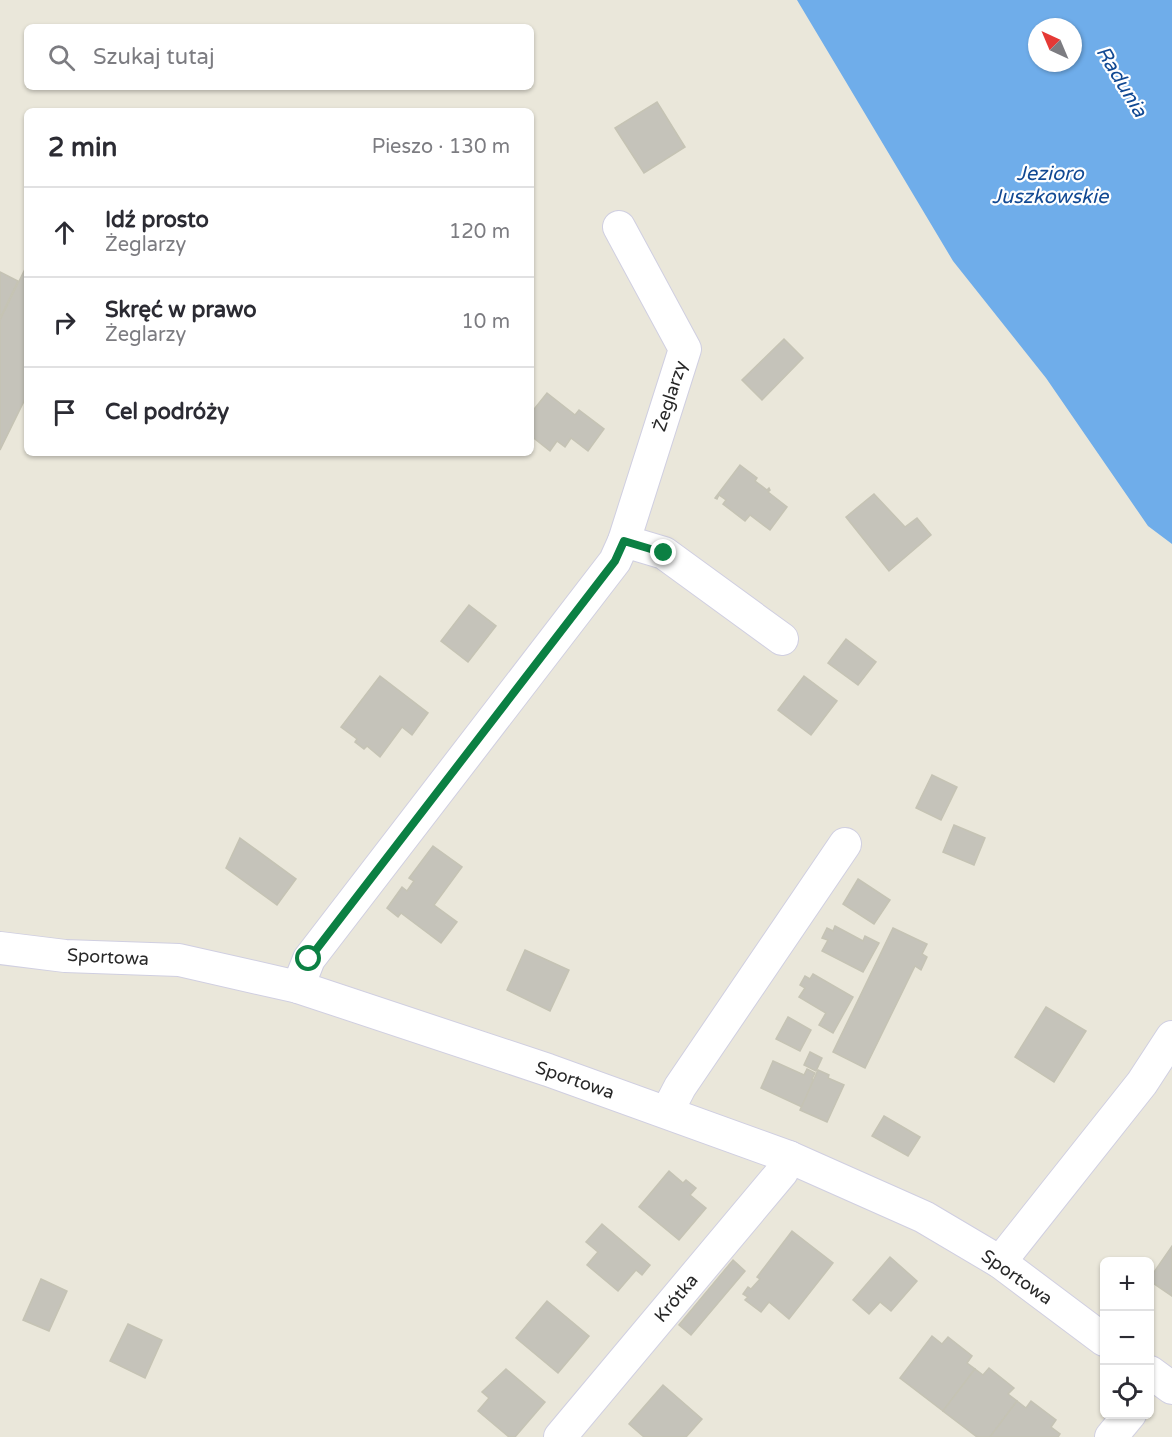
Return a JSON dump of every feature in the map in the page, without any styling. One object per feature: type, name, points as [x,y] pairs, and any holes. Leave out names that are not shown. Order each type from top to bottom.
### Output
[{"type":"street","name":"Żeglarzy","points":[[297,987],[309,959],[615,561],[624,541],[685,349],[619,227]]},
{"type":"street","points":[[624,541],[664,553],[782,639]]},
{"type":"street","points":[[667,1112],[680,1087],[845,844]]},
{"type":"street","name":"Sportowa","points":[[0,948],[65,956],[179,960],[297,987],[538,1066],[789,1157],[924,1217],[1000,1262],[1100,1337]]},
{"type":"street","points":[[1000,1262],[1142,1083],[1172,1037]]},
{"type":"street","name":"Krótka","points":[[560,1437],[782,1172],[789,1157]]},
{"type":"street","points":[[1111,1437],[1126,1419]]},
{"type":"water","name":"Jezioro Juszkowskie","points":[[797,0],[1172,0],[1172,544],[1148,526],[1046,378],[953,261]]},
{"type":"building","points":[[657,102],[685,147],[644,173],[615,128]]},
{"type":"building","points":[[24,271],[24,401],[0,450],[0,320]]},
{"type":"building","points":[[0,272],[18,281],[0,318]]},
{"type":"building","points":[[784,339],[803,358],[762,400],[742,380]]},
{"type":"building","points":[[547,393],[575,415],[579,410],[604,429],[588,451],[571,438],[565,447],[557,441],[550,451],[534,438],[534,409]]},
{"type":"building","points":[[740,465],[757,478],[755,481],[767,490],[769,488],[768,492],[787,507],[770,530],[750,515],[745,521],[723,504],[726,500],[719,495],[717,499],[715,498]]},
{"type":"building","points":[[874,494],[905,527],[917,518],[931,535],[889,571],[846,517]]},
{"type":"building","points":[[469,605],[496,626],[468,662],[441,641]]},
{"type":"building","points":[[846,639],[876,662],[858,685],[828,663]]},
{"type":"building","points":[[380,676],[428,713],[412,735],[402,727],[380,757],[367,746],[364,749],[355,742],[357,739],[341,727]]},
{"type":"building","points":[[804,676],[837,701],[811,735],[778,710]]},
{"type":"building","points":[[932,775],[957,787],[941,820],[916,808]]},
{"type":"building","points":[[954,825],[985,838],[974,865],[943,852]]},
{"type":"building","points":[[240,838],[296,879],[277,905],[226,868]]},
{"type":"building","points":[[433,846],[462,867],[434,905],[457,922],[441,943],[401,913],[398,917],[387,908],[402,887],[407,891],[414,881],[409,878]]},
{"type":"building","points":[[858,879],[890,900],[874,924],[843,904]]},
{"type":"building","points":[[835,926],[863,941],[865,936],[879,943],[863,972],[822,951],[828,940],[822,938],[827,928],[833,931]]},
{"type":"building","points":[[893,928],[927,944],[922,954],[927,957],[921,970],[915,966],[865,1068],[833,1052]]},
{"type":"building","points":[[525,950],[569,970],[550,1011],[507,990]]},
{"type":"building","points":[[813,974],[853,997],[833,1033],[819,1025],[826,1013],[799,997],[805,988],[800,985],[805,976],[810,979]]},
{"type":"building","points":[[1046,1007],[1086,1031],[1054,1082],[1015,1057]]},
{"type":"building","points":[[788,1017],[811,1030],[800,1051],[776,1039]]},
{"type":"building","points":[[810,1052],[822,1058],[816,1071],[804,1065]]},
{"type":"building","points":[[773,1061],[804,1075],[807,1069],[815,1073],[802,1107],[761,1088]]},
{"type":"building","points":[[818,1070],[829,1075],[828,1078],[844,1085],[827,1122],[800,1110]]},
{"type":"building","points":[[884,1116],[920,1137],[908,1156],[872,1136]]},
{"type":"building","points":[[669,1171],[683,1183],[686,1180],[696,1188],[690,1195],[706,1208],[679,1240],[639,1207]]},
{"type":"building","points":[[602,1224],[650,1265],[642,1275],[636,1270],[618,1291],[587,1265],[598,1252],[586,1242]]},
{"type":"building","points":[[792,1231],[833,1263],[789,1319],[769,1302],[761,1312],[745,1300],[748,1297],[743,1294],[748,1287],[751,1289],[760,1279],[757,1277]]},
{"type":"building","points":[[1172,1246],[1172,1296],[1154,1284],[1154,1272]]},
{"type":"building","points":[[890,1257],[917,1281],[891,1311],[880,1302],[869,1314],[853,1300]]},
{"type":"building","points":[[733,1260],[745,1271],[691,1335],[679,1325]]},
{"type":"building","points":[[41,1279],[67,1291],[49,1331],[23,1320]]},
{"type":"building","points":[[547,1301],[589,1336],[558,1373],[516,1338]]},
{"type":"building","points":[[128,1324],[162,1340],[145,1378],[110,1361]]},
{"type":"building","points":[[932,1336],[942,1344],[948,1337],[972,1356],[967,1363],[975,1369],[943,1411],[900,1378]]},
{"type":"building","points":[[989,1368],[1014,1388],[1008,1394],[1017,1401],[990,1437],[977,1437],[943,1411],[975,1369],[983,1375]]},
{"type":"building","points":[[506,1369],[545,1402],[515,1437],[509,1437],[478,1411],[489,1398],[482,1392]]},
{"type":"building","points":[[663,1385],[702,1419],[686,1437],[644,1437],[629,1424]]},
{"type":"building","points":[[1017,1401],[1026,1408],[1031,1401],[1056,1420],[1051,1427],[1060,1434],[1058,1437],[990,1437]]},
{"type":"route","points":[[309,959],[615,561],[624,541],[664,553]]},
{"type":"water label","name":"Radunia","points":[[1122,81]]}]
